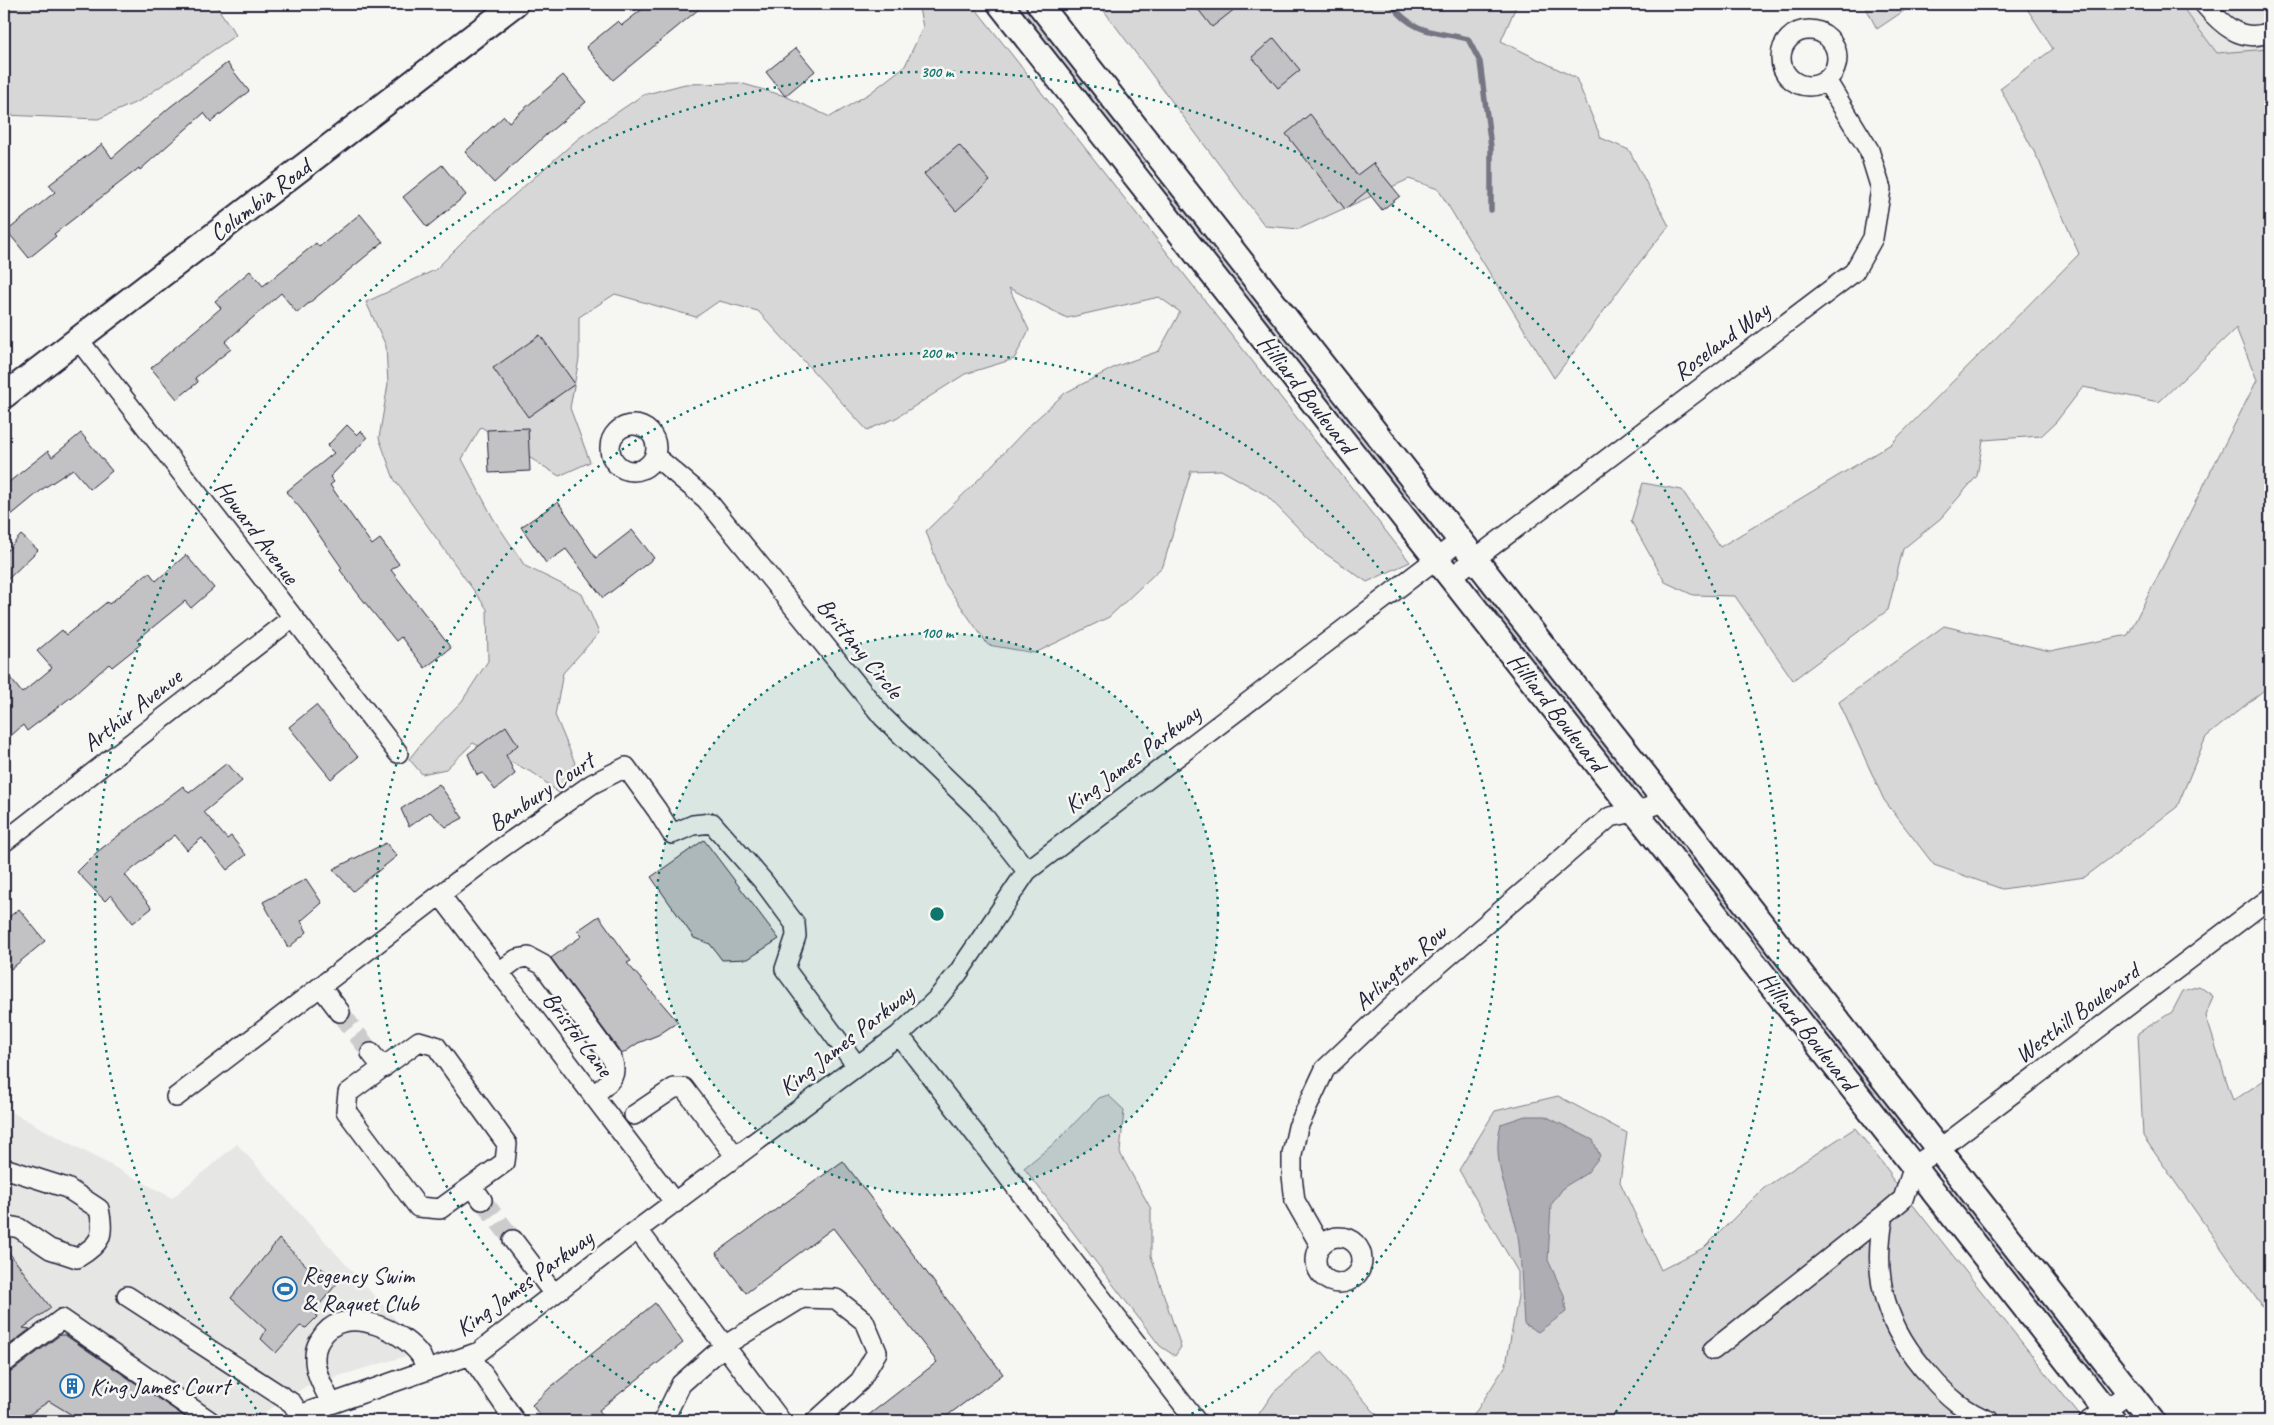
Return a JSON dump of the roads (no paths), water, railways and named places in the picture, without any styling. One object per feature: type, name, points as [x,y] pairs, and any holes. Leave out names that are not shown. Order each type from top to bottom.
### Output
[{"type":"main road","name":"Columbia Road","points":[[4,396],[515,4]]},
{"type":"main road","name":"Hilliard Boulevard","points":[[1000,4],[1914,1166],[2103,1418]]},
{"type":"main road","name":"Hilliard Boulevard","points":[[1039,4],[2152,1421]]},
{"type":"street","points":[[2204,4],[2220,23],[2243,35],[2270,32]]},
{"type":"street","name":"Roseland Way","points":[[1451,578],[1468,549],[1854,272],[1873,238],[1881,189],[1869,150],[1826,80]]},
{"type":"street","name":"Howard Avenue","points":[[78,339],[398,754]]},
{"type":"street","name":"Brittany Circle","points":[[656,456],[706,499],[883,717],[978,808],[1028,871]]},
{"type":"street","name":"King James Parkway","points":[[298,1419],[308,1412],[331,1403],[479,1352],[638,1230],[899,1035],[936,1000],[958,973],[1028,871],[1436,559],[1468,549]]},
{"type":"street","name":"Arthur Avenue","points":[[4,842],[292,618]]},
{"type":"street","name":"Banbury Court","points":[[176,1097],[500,849],[592,784],[626,767],[672,834],[693,825],[712,824],[763,881],[795,924],[796,936],[785,968],[857,1066]]},
{"type":"street","name":"Arlington Row","points":[[1320,1245],[1296,1201],[1292,1176],[1292,1154],[1298,1127],[1325,1069],[1400,998],[1610,817],[1635,812],[1664,802]]},
{"type":"street","name":"Bristol Lane","points":[[441,896],[675,1203]]},
{"type":"street","name":"Westhill Boulevard","points":[[1914,1166],[1938,1150],[2270,898]]},
{"type":"street","points":[[499,972],[517,959],[528,956],[543,965],[556,982],[612,1059],[615,1069],[613,1078],[593,1096]]},
{"type":"street","points":[[321,987],[340,1012]]},
{"type":"street","points":[[899,1035],[1196,1421]]},
{"type":"street","points":[[418,1041],[436,1046],[507,1144],[505,1162],[477,1193],[440,1209],[418,1207],[346,1111],[348,1093],[383,1068],[418,1041]]},
{"type":"street","points":[[371,1053],[383,1068]]},
{"type":"street","points":[[634,1115],[674,1088],[684,1088],[736,1157]]},
{"type":"street","points":[[1713,1350],[1903,1199],[1914,1166]]},
{"type":"street","points":[[4,1168],[67,1188],[99,1209],[103,1227],[95,1248],[77,1258],[50,1249],[18,1228],[4,1225]]},
{"type":"street","points":[[1884,1215],[1879,1236],[1880,1273],[1887,1306],[1897,1332],[1920,1366],[1943,1392],[1971,1413],[1990,1421]]},
{"type":"street","points":[[638,1230],[781,1421]]},
{"type":"street","points":[[513,1240],[554,1294]]},
{"type":"street","points":[[127,1296],[292,1403],[298,1419]]},
{"type":"street","points":[[663,1421],[681,1384],[724,1346],[802,1298],[836,1300],[864,1321],[877,1352],[860,1381],[816,1421]]},
{"type":"street","points":[[4,1363],[62,1319],[210,1421]]},
{"type":"street","points":[[331,1403],[319,1376],[314,1358],[317,1343],[329,1329],[341,1321],[366,1321],[389,1331],[407,1343],[420,1356],[427,1370]]},
{"type":"street","points":[[470,1355],[515,1421]]},
{"type":"street","points":[[2103,1418],[2130,1392]]},
{"type":"waterway","points":[[1391,4],[1399,14],[1416,26],[1425,30],[1468,39],[1480,62],[1491,147],[1491,210]]},
{"type":"tunnel","points":[[340,1012],[371,1053]]},
{"type":"tunnel","points":[[482,1200],[513,1240]]},
{"type":"place","name":"Regency Swim & Raquet Club","points":[[285,1289]]},
{"type":"place","name":"King James Court","points":[[72,1386]]}]
